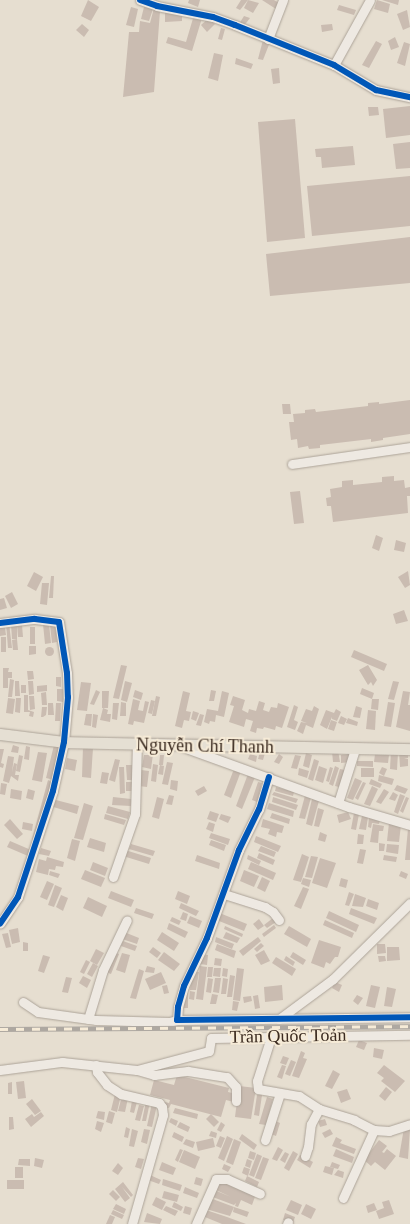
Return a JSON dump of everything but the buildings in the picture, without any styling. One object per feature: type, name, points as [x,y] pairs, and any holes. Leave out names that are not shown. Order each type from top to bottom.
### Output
[{"type":"main road","name":"Nguyễn Chí Thanh","points":[[0,734],[64,742],[182,746],[410,749]]},
{"type":"street","points":[[140,0],[157,6],[213,17],[334,65],[376,90],[410,98]]},
{"type":"street","points":[[268,39],[283,0]]},
{"type":"street","points":[[334,65],[370,0]]},
{"type":"street","points":[[292,464],[410,447]]},
{"type":"street","points":[[0,623],[35,619],[59,622],[68,673],[64,742],[53,791],[35,851],[18,897],[0,924]]},
{"type":"street","points":[[113,877],[135,814],[137,744]]},
{"type":"street","points":[[182,746],[338,803],[410,824]]},
{"type":"street","points":[[338,803],[354,749]]},
{"type":"street","points":[[177,1020],[176,1014],[184,986],[207,938],[238,850],[259,809],[269,777]]},
{"type":"street","points":[[224,894],[265,907],[273,912],[279,920]]},
{"type":"street","points":[[279,1020],[333,979],[410,903]]},
{"type":"street","points":[[88,1019],[103,970],[127,920]]},
{"type":"street","points":[[23,1002],[38,1012],[88,1019],[169,1022],[177,1020],[410,1017]]},
{"type":"street","name":"Trần Quốc Toản","points":[[0,1070],[62,1062],[137,1070],[209,1051],[211,1038],[410,1035]]},
{"type":"street","points":[[271,1037],[256,1085],[261,1090],[299,1096],[319,1109],[354,1120],[374,1130],[389,1131],[410,1124]]},
{"type":"street","points":[[96,1065],[97,1072],[107,1086],[121,1094],[159,1103],[162,1107],[163,1115],[132,1224]]},
{"type":"street","points":[[137,1070],[154,1075],[188,1071],[227,1077],[236,1087],[236,1101]]},
{"type":"street","points":[[265,1140],[280,1093]]},
{"type":"street","points":[[305,1156],[308,1147],[310,1124],[319,1109]]},
{"type":"street","points":[[343,1198],[374,1130]]},
{"type":"street","points":[[196,1224],[216,1180],[227,1178],[260,1194]]},
{"type":"railway","points":[[0,1029],[410,1026]]},
{"type":"cycle path","points":[[140,0],[157,6],[213,17],[334,65],[376,90],[410,97]]},
{"type":"cycle path","points":[[0,623],[35,619],[59,622],[67,673],[68,697],[64,742],[53,791],[18,897],[0,924]]},
{"type":"cycle path","points":[[269,777],[259,809],[239,850],[207,938],[184,986],[178,1007],[177,1020],[410,1017]]}]
